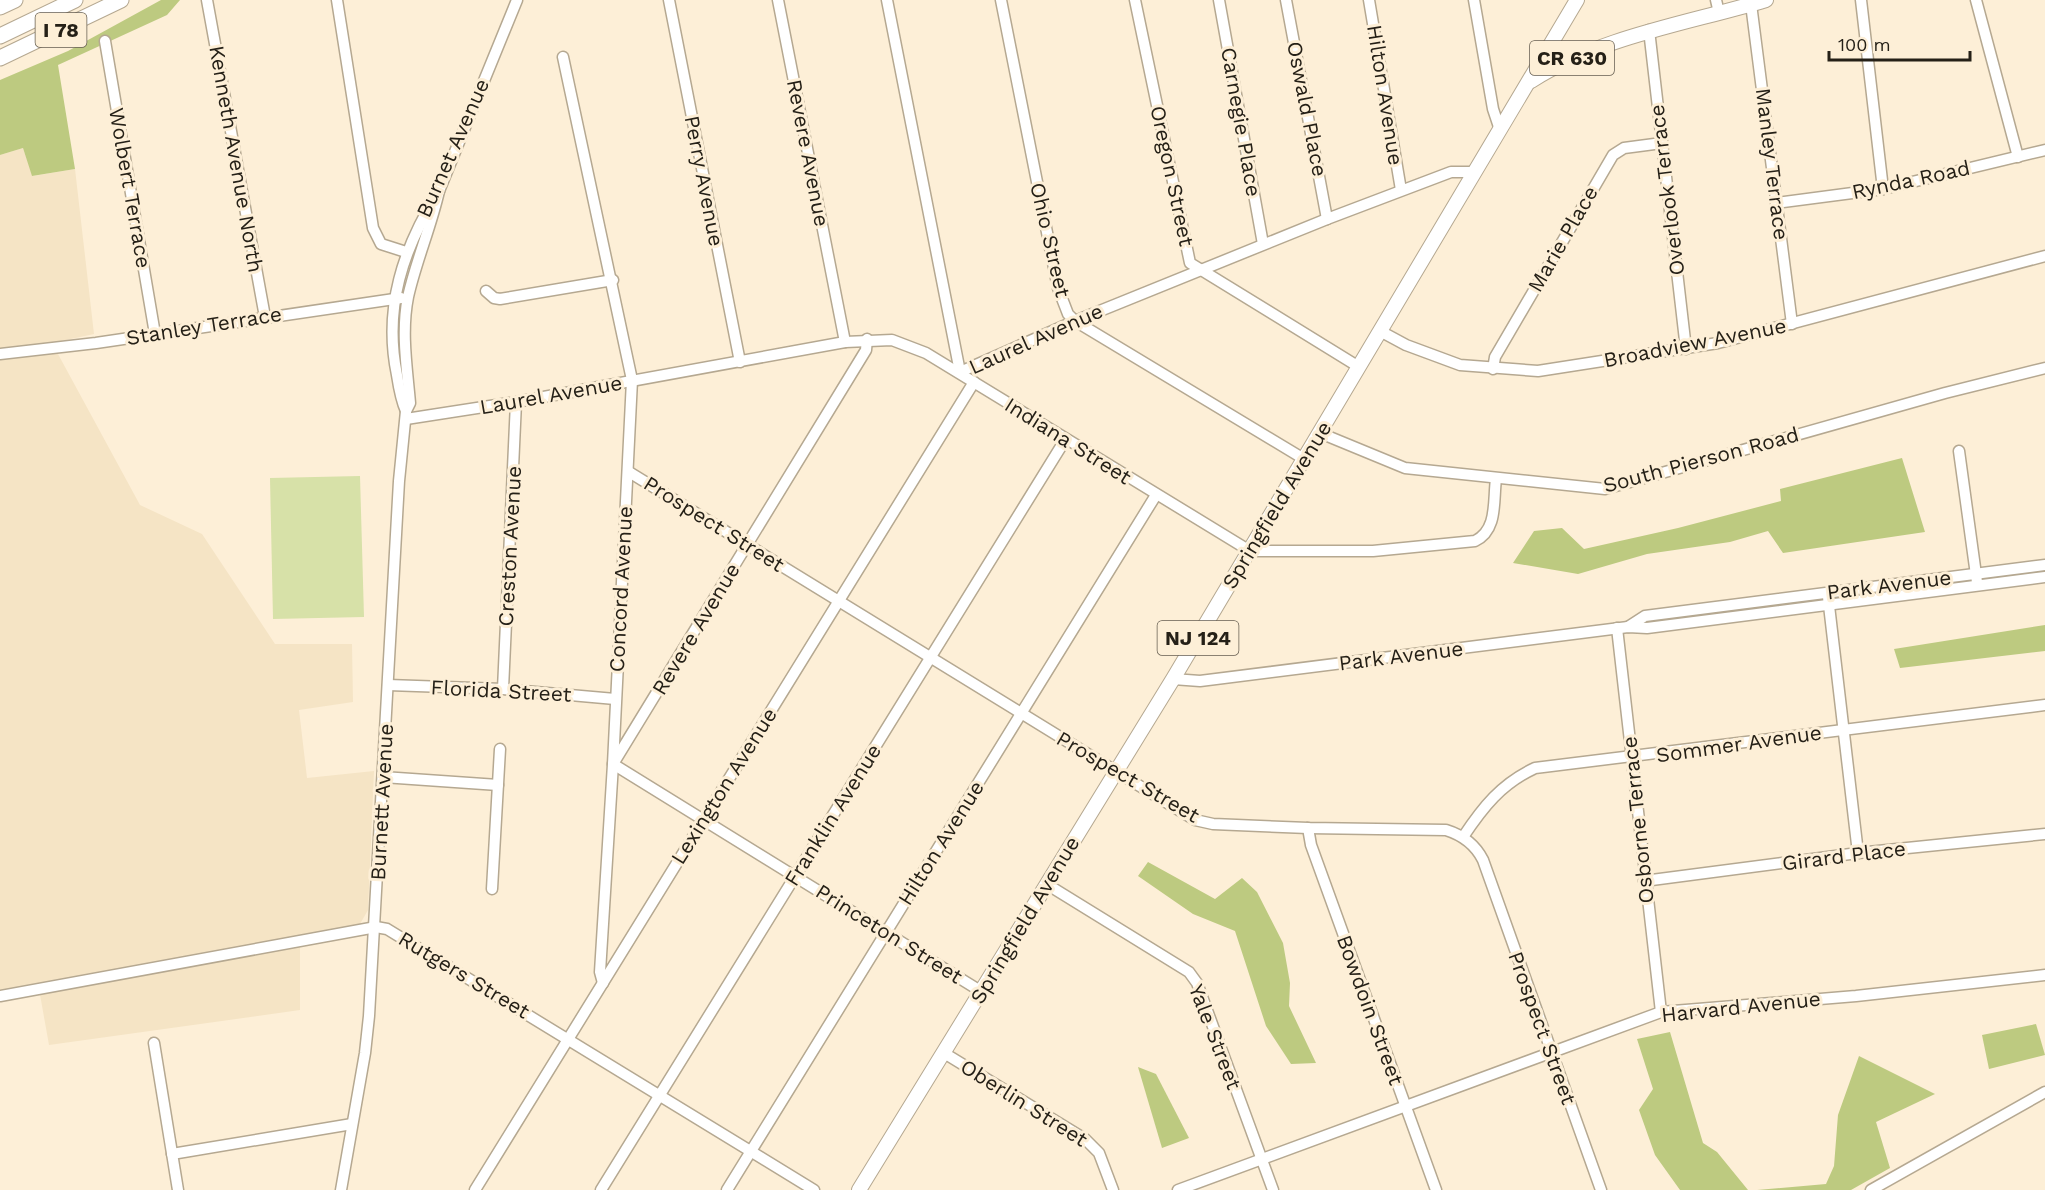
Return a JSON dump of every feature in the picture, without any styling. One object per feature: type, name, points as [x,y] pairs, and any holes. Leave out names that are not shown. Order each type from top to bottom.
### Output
[{"type":"highway","name":"I 78","points":[[0,7],[15,0]]},
{"type":"highway","name":"I 78","points":[[0,36],[75,0]]},
{"type":"highway","name":"I 78","points":[[0,58],[121,0]]},
{"type":"main road","name":"Springfield Avenue","points":[[859,1190],[1173,679],[1576,0]]},
{"type":"main road","name":"CR 630","points":[[1530,81],[1572,58],[1717,6],[1751,4],[1766,0]]},
{"type":"street","name":"Kenneth Avenue North","points":[[207,0],[265,317]]},
{"type":"street","points":[[337,0],[373,228],[381,244],[406,252]]},
{"type":"street","name":"Burnet Avenue","points":[[394,298],[406,252],[423,216],[439,191],[517,0]]},
{"type":"street","name":"Perry Avenue","points":[[669,0],[740,362]]},
{"type":"street","name":"Revere Avenue","points":[[778,0],[845,342]]},
{"type":"street","points":[[887,0],[960,372]]},
{"type":"street","name":"Ohio Street","points":[[1001,0],[1058,288],[1068,314],[1074,321],[1304,459]]},
{"type":"street","name":"Oregon Street","points":[[1135,0],[1190,263],[1359,367]]},
{"type":"street","name":"Carnegie Place","points":[[1219,0],[1263,244]]},
{"type":"street","name":"Oswald Place","points":[[1286,0],[1328,219]]},
{"type":"street","name":"Hilton Avenue","points":[[1369,0],[1401,190]]},
{"type":"street","points":[[1474,0],[1493,109],[1500,130]]},
{"type":"street","points":[[1860,0],[1883,189]]},
{"type":"street","points":[[1976,0],[2018,157]]},
{"type":"street","name":"Manley Terrace","points":[[1751,4],[1792,324]]},
{"type":"street","name":"Overlook Terrace","points":[[1649,30],[1686,349]]},
{"type":"street","name":"Wolbert Terrace","points":[[105,41],[154,334]]},
{"type":"street","name":"Concord Avenue","points":[[563,57],[613,280],[632,380],[629,472],[600,972],[603,983]]},
{"type":"street","name":"Marie Place","points":[[1492,369],[1495,357],[1613,155],[1624,148],[1662,143]]},
{"type":"street","name":"Rynda Road","points":[[1776,203],[1883,189],[2045,150]]},
{"type":"street","name":"Laurel Avenue","points":[[406,415],[516,402],[867,339],[903,344],[960,372],[1074,321],[1401,190],[1451,172],[1475,172]]},
{"type":"street","name":"Burnett Avenue","points":[[341,1190],[365,1053],[376,927],[399,481],[406,415],[410,403],[405,346],[408,298],[433,220],[439,191]]},
{"type":"street","name":"Broadview Avenue","points":[[1380,331],[1429,355],[1460,365],[1538,371],[1686,349],[1792,324],[2045,256]]},
{"type":"street","points":[[486,291],[494,298],[500,299],[613,280]]},
{"type":"street","name":"Stanley Terrace","points":[[0,354],[154,334],[394,298],[408,298]]},
{"type":"street","name":"Burnett Avenue","points":[[394,298],[394,362],[406,415]]},
{"type":"street","name":"Revere Avenue","points":[[613,764],[866,350],[867,339]]},
{"type":"street","name":"South Pierson Road","points":[[1320,433],[1405,468],[1605,489],[2045,368]]},
{"type":"street","name":"Indiana Street","points":[[960,372],[1065,440],[1250,551]]},
{"type":"street","name":"Lexington Avenue","points":[[475,1190],[974,382]]},
{"type":"street","name":"Creston Avenue","points":[[503,689],[516,402]]},
{"type":"street","name":"Franklin Avenue","points":[[602,1190],[1065,440]]},
{"type":"street","points":[[1959,450],[1977,580]]},
{"type":"street","name":"Prospect Street","points":[[629,472],[1195,820],[1213,824],[1308,828],[1446,830],[1463,837],[1477,849],[1483,860],[1550,1053],[1601,1190]]},
{"type":"street","points":[[1250,551],[1373,551],[1474,541],[1484,535],[1491,524],[1496,479]]},
{"type":"street","name":"Hilton Avenue","points":[[727,1190],[1156,495]]},
{"type":"street","name":"Park Avenue","points":[[1977,580],[2045,565]]},
{"type":"street","name":"Park Avenue","points":[[1173,679],[1200,681],[1622,628],[1647,628],[1828,598],[1977,580],[2045,577]]},
{"type":"street","points":[[1828,598],[1858,853]]},
{"type":"street","name":"Osborne Terrace","points":[[1622,628],[1644,881],[1661,1012]]},
{"type":"street","name":"Florida Street","points":[[388,685],[503,689],[615,699]]},
{"type":"street","name":"Sommer Avenue","points":[[1463,837],[1494,794],[1514,778],[1535,768],[1632,758],[2045,705]]},
{"type":"street","points":[[492,889],[500,749]]},
{"type":"street","name":"Princeton Street","points":[[613,764],[982,992]]},
{"type":"street","points":[[383,777],[498,785]]},
{"type":"street","name":"Bowdoin Street","points":[[1308,828],[1311,845],[1404,1107],[1436,1190]]},
{"type":"street","name":"Girard Place","points":[[1644,881],[1858,853],[2045,834]]},
{"type":"street","name":"Yale Street","points":[[1048,885],[1189,972],[1197,983],[1273,1190]]},
{"type":"street","name":"Rutgers Street","points":[[0,996],[376,927],[387,929],[814,1190]]},
{"type":"street","name":"Harvard Avenue","points":[[1178,1190],[1661,1012],[1856,996],[2045,975]]},
{"type":"street","points":[[154,1043],[178,1190]]},
{"type":"street","name":"Oberlin Street","points":[[945,1053],[1085,1139],[1099,1153],[1113,1190]]},
{"type":"street","points":[[1871,1190],[2045,1092]]},
{"type":"street","points":[[172,1154],[352,1124]]},
{"type":"shaded area","points":[[23,148],[33,176],[75,169],[94,334],[52,343],[140,505],[202,534],[275,644],[352,644],[353,702],[299,710],[307,778],[374,771],[368,910],[360,924],[300,935],[300,1010],[49,1045],[39,989],[0,996],[0,155]]},
{"type":"green space","points":[[161,0],[180,0],[167,15],[58,65],[75,169],[32,176],[23,148],[0,155],[0,80],[68,51]]},
{"type":"green space","points":[[1902,458],[1925,532],[1783,553],[1768,531],[1730,542],[1647,554],[1578,574],[1513,563],[1534,531],[1562,528],[1584,549],[1678,528],[1781,501],[1780,489]]},
{"type":"green space","points":[[360,476],[364,617],[273,619],[270,478]]},
{"type":"green space","points":[[2045,625],[2045,651],[1900,668],[1894,649]]},
{"type":"green space","points":[[1148,862],[1215,899],[1242,878],[1257,892],[1283,943],[1290,983],[1289,1006],[1316,1063],[1291,1064],[1266,1026],[1235,931],[1193,914],[1138,876]]},
{"type":"green space","points":[[2036,1024],[2045,1055],[1989,1069],[1982,1035]]},
{"type":"green space","points":[[1670,1032],[1703,1143],[1717,1152],[1748,1190],[1680,1190],[1655,1155],[1639,1110],[1653,1089],[1637,1039]]},
{"type":"green space","points":[[1859,1056],[1935,1094],[1876,1122],[1890,1168],[1851,1190],[1757,1190],[1826,1184],[1834,1166],[1838,1115]]},
{"type":"green space","points":[[1138,1067],[1156,1074],[1189,1138],[1162,1148]]}]
